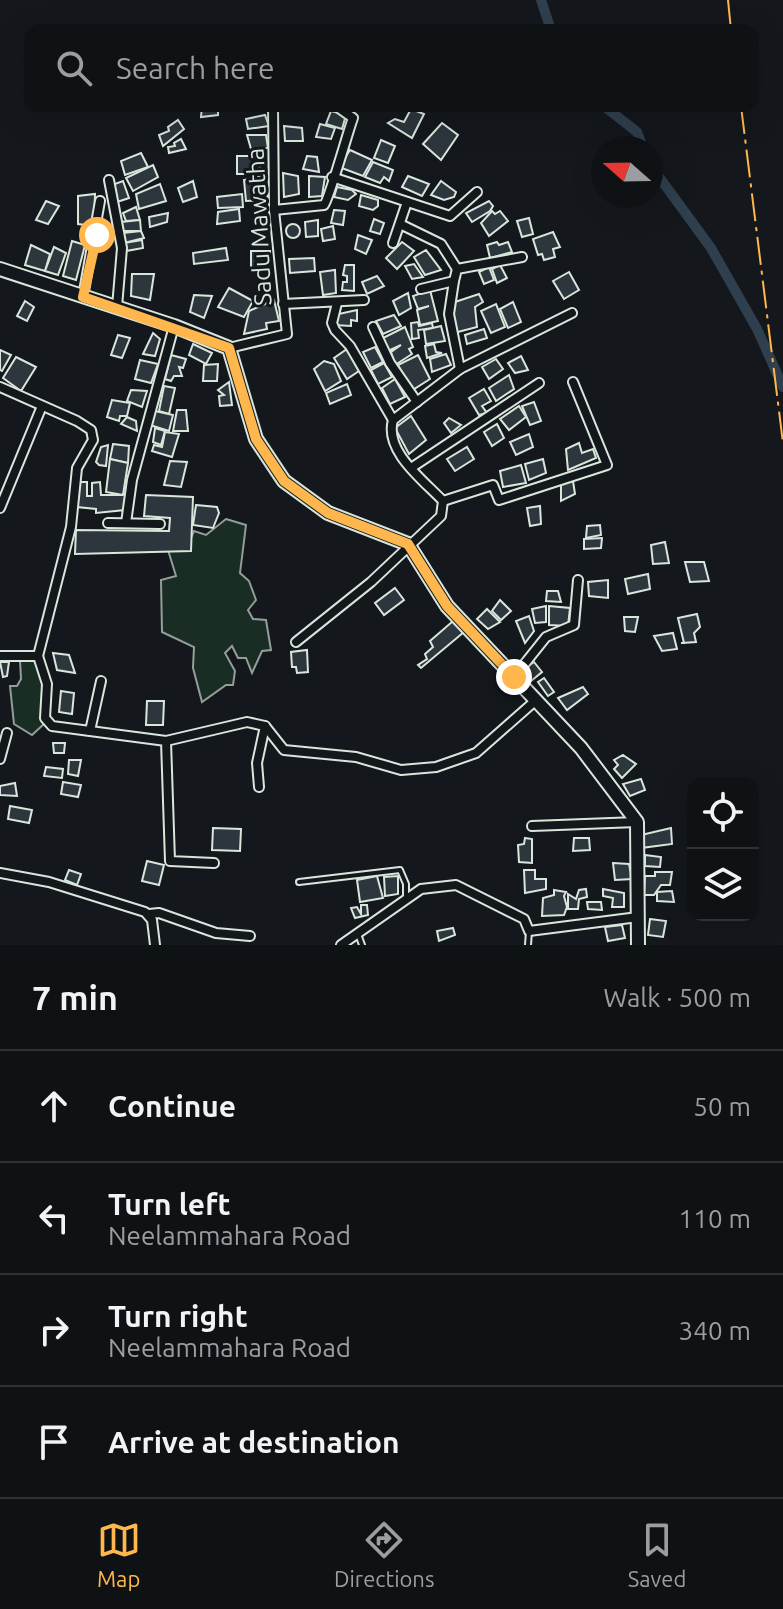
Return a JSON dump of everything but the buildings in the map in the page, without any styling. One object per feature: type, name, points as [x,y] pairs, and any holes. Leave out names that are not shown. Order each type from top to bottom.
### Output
[{"type":"street","name":"Sadu Mawatha","points":[[229,348],[287,334],[274,210],[273,112]]},
{"type":"street","points":[[274,210],[324,205],[329,200],[332,177],[353,118],[344,112]]},
{"type":"street","points":[[332,177],[450,216],[477,192]]},
{"type":"street","points":[[109,180],[122,248],[117,307]]},
{"type":"street","points":[[83,297],[100,201]]},
{"type":"street","points":[[393,243],[407,202]]},
{"type":"street","points":[[400,224],[441,244],[457,269],[449,314],[460,369]]},
{"type":"street","points":[[457,269],[522,257]]},
{"type":"street","points":[[2,274],[117,307],[229,348],[256,439],[284,481],[328,513],[408,544],[447,606],[581,748],[637,822],[638,945]]},
{"type":"street","points":[[421,289],[454,281]]},
{"type":"street","points":[[283,304],[364,300]]},
{"type":"street","points":[[337,303],[332,323],[350,346],[393,420],[391,439],[411,468],[443,501]]},
{"type":"street","points":[[393,420],[460,369],[572,313]]},
{"type":"street","points":[[126,523],[132,480],[174,326]]},
{"type":"street","points":[[373,327],[390,363],[417,402]]},
{"type":"street","points":[[443,501],[493,485],[499,500],[607,465],[573,382]]},
{"type":"street","points":[[411,468],[539,383]]},
{"type":"street","points":[[0,387],[84,425],[91,430],[93,440],[77,468],[71,527],[38,656],[47,684],[45,718],[52,726],[166,741],[247,722],[265,726],[284,750],[356,757],[401,770],[436,767],[476,753],[535,701]]},
{"type":"street","points":[[0,508],[42,406]]},
{"type":"street","points":[[296,642],[371,582],[408,544],[426,534],[441,516],[443,501]]},
{"type":"street","points":[[108,523],[160,524]]},
{"type":"street","points":[[514,677],[546,637],[574,625],[578,580]]},
{"type":"street","points":[[0,656],[38,656]]},
{"type":"street","points":[[90,731],[101,681]]},
{"type":"street","points":[[259,787],[257,763],[265,726]]},
{"type":"street","points":[[0,759],[7,733]]},
{"type":"street","points":[[166,741],[170,861],[214,863]]},
{"type":"street","points":[[532,826],[637,822]]},
{"type":"street","points":[[0,873],[49,882],[149,914],[159,913],[216,933],[250,936]]},
{"type":"street","points":[[341,945],[421,889],[456,885],[524,919],[529,931],[638,917]]},
{"type":"street","points":[[149,914],[155,945]]},
{"type":"lane","points":[[299,882],[400,870],[406,884],[406,901]]},
{"type":"lane","points":[[528,945],[529,931]]},
{"type":"lane","points":[[358,934],[362,945]]},
{"type":"green space","points":[[226,519],[246,525],[240,573],[249,581],[256,600],[248,610],[253,619],[266,620],[271,650],[262,651],[252,673],[246,658],[238,658],[232,646],[225,653],[235,671],[233,685],[226,685],[202,702],[193,668],[194,647],[162,632],[161,580],[176,576],[168,550],[186,549],[194,531],[206,535]]},
{"type":"green space","points":[[20,660],[35,661],[44,686],[45,723],[32,735],[14,724],[10,686],[17,686],[21,679]]},
{"type":"waterway","points":[[541,0],[549,24]]},
{"type":"waterway","points":[[612,112],[638,136]]},
{"type":"waterway","points":[[663,182],[711,248],[757,329],[783,387]]},
{"type":"power","points":[[728,0],[730,24]]},
{"type":"power","points":[[742,112],[783,443]]},
{"type":"route","points":[[97,235],[83,297],[174,326],[229,348],[243,405],[256,439],[284,481],[328,513],[408,544],[447,606],[514,677]]}]
